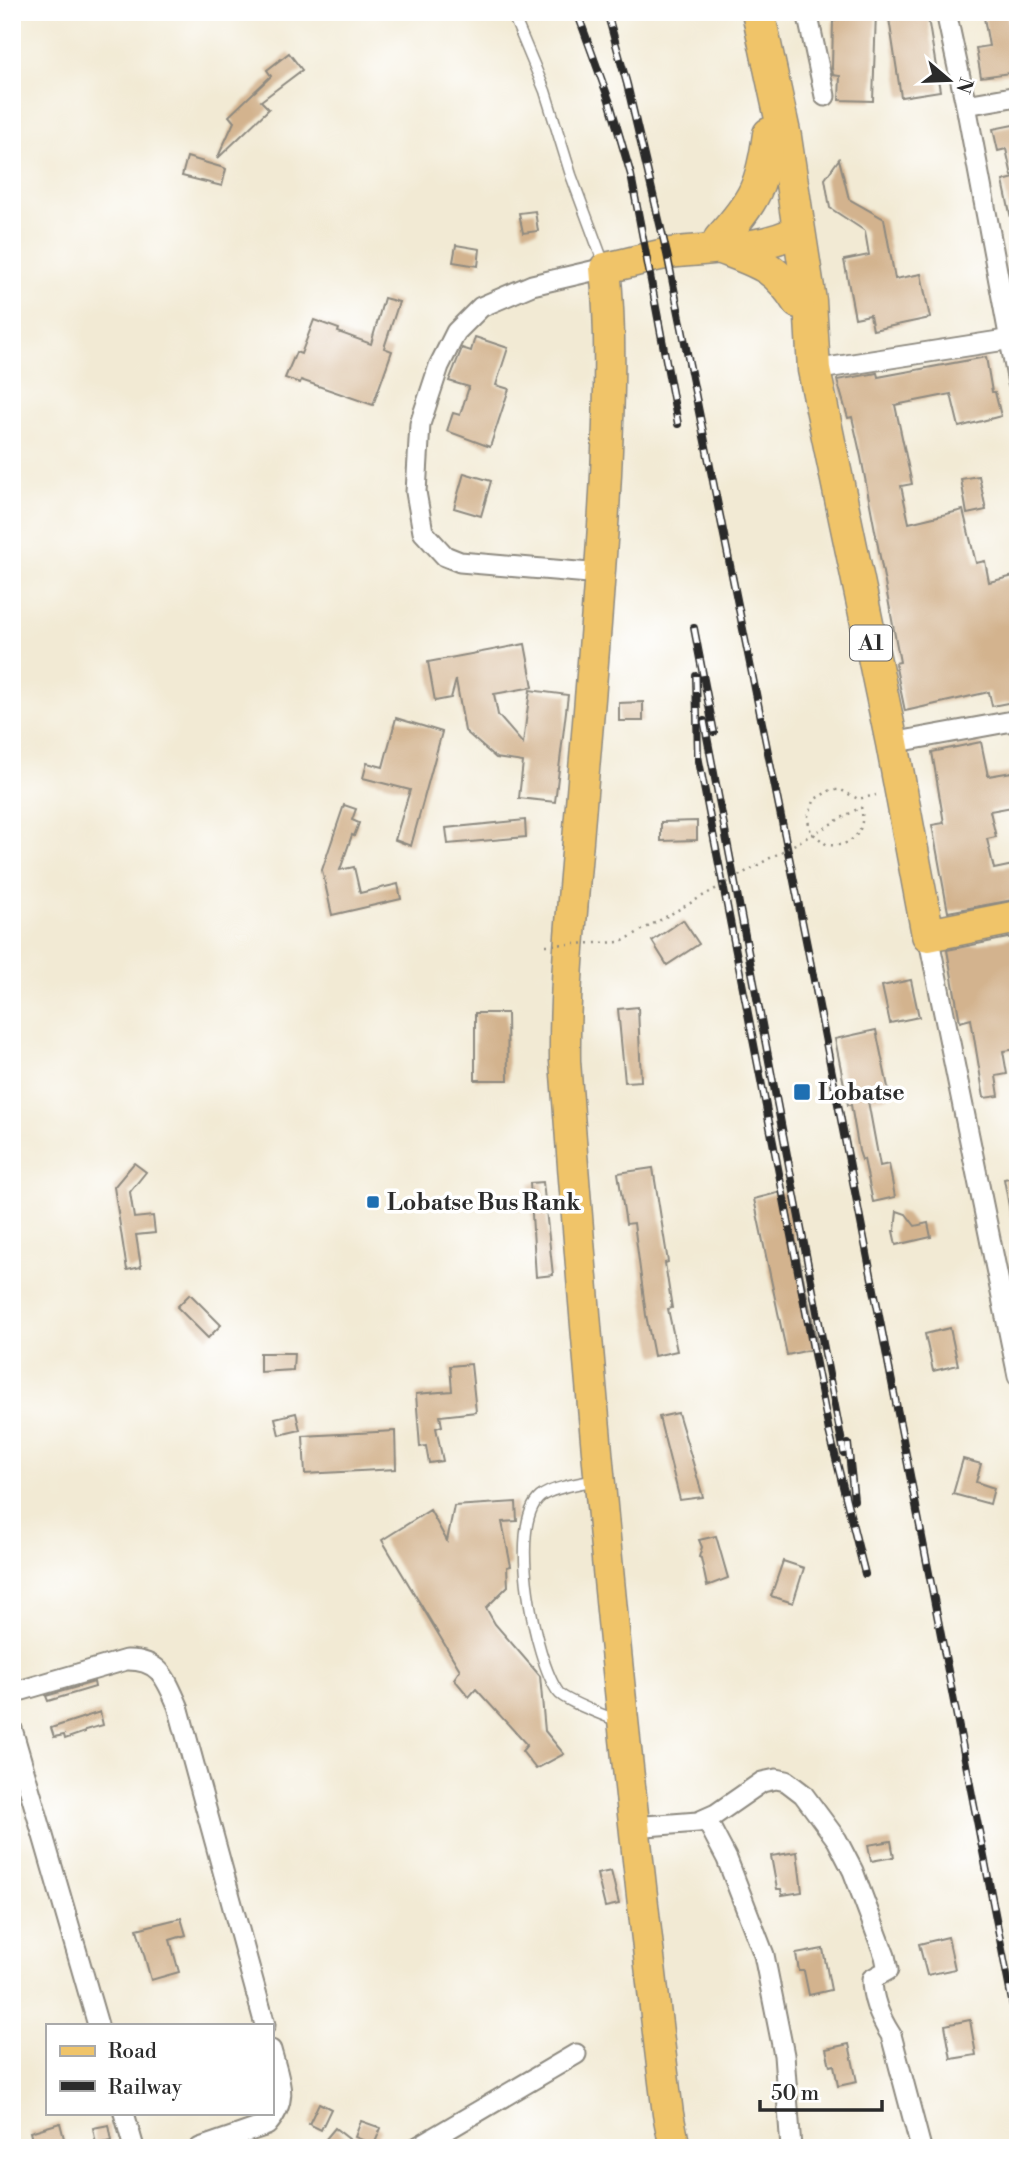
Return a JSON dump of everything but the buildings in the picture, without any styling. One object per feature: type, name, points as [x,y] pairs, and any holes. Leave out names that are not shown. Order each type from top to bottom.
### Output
[{"type":"highway","name":"A1","points":[[758,12],[769,134],[788,231],[798,302],[813,360],[892,743],[928,935]]},
{"type":"highway","name":"A1","points":[[758,12],[785,137],[788,231],[810,301],[813,360]]},
{"type":"highway","points":[[769,134],[759,185],[749,205],[716,246],[766,265],[789,287],[798,302]]},
{"type":"highway","points":[[928,935],[1018,918]]},
{"type":"main road","points":[[675,2148],[668,2114],[633,1827],[572,1161],[565,1045],[575,876],[601,573],[611,368],[605,268],[788,231]]},
{"type":"street","points":[[807,12],[825,96]]},
{"type":"street","points":[[946,12],[1014,338],[1018,383]]},
{"type":"street","points":[[966,105],[1018,96]]},
{"type":"street","points":[[601,573],[460,562],[453,559],[435,546],[424,532],[416,492],[420,424],[439,366],[456,332],[481,307],[511,293],[532,285],[605,268]]},
{"type":"street","points":[[813,360],[1014,338]]},
{"type":"street","points":[[892,743],[1018,720]]},
{"type":"street","points":[[928,935],[1018,1376]]},
{"type":"street","points":[[12,1692],[126,1660],[143,1661],[160,1670],[178,1706],[265,2024]]},
{"type":"street","points":[[12,1730],[98,2024]]},
{"type":"street","points":[[633,1827],[698,1822],[754,1787],[776,1779],[795,1786],[803,1794],[837,1840],[853,1871],[885,1956],[888,1970],[872,1979],[872,1993],[883,2023],[891,2035],[921,2148]]},
{"type":"street","points":[[706,1819],[727,1859],[764,1955],[784,2055],[791,2148]]},
{"type":"street","points":[[416,2148],[576,2054]]},
{"type":"street","points":[[200,2148],[267,2125],[274,2117],[280,2109],[282,2091],[273,2057]]},
{"type":"street","points":[[124,2114],[134,2148]]},
{"type":"lane","points":[[512,12],[545,91],[571,175],[605,268]]},
{"type":"lane","points":[[601,1480],[569,1485],[540,1497],[531,1513],[526,1531],[524,1569],[544,1664],[558,1693],[623,1723]]},
{"type":"path","points":[[546,944],[621,942],[861,807],[863,816],[859,834],[845,845],[827,845],[811,832],[808,816],[810,807],[822,793],[841,790],[858,799],[901,790]]},
{"type":"railway","points":[[577,12],[609,100],[631,175],[678,424]]},
{"type":"railway","points":[[607,12],[667,254],[811,965],[1018,2032]]},
{"type":"railway","points":[[694,628],[714,732]]},
{"type":"railway","points":[[696,676],[698,756],[829,1431],[865,1574]]},
{"type":"railway","points":[[704,721],[844,1453]]},
{"type":"railway","points":[[848,1444],[854,1500]]},
{"type":"place","name":"Lobatse","points":[[802,1092]]},
{"type":"place","name":"Lobatse Bus Rank","points":[[373,1202]]}]
